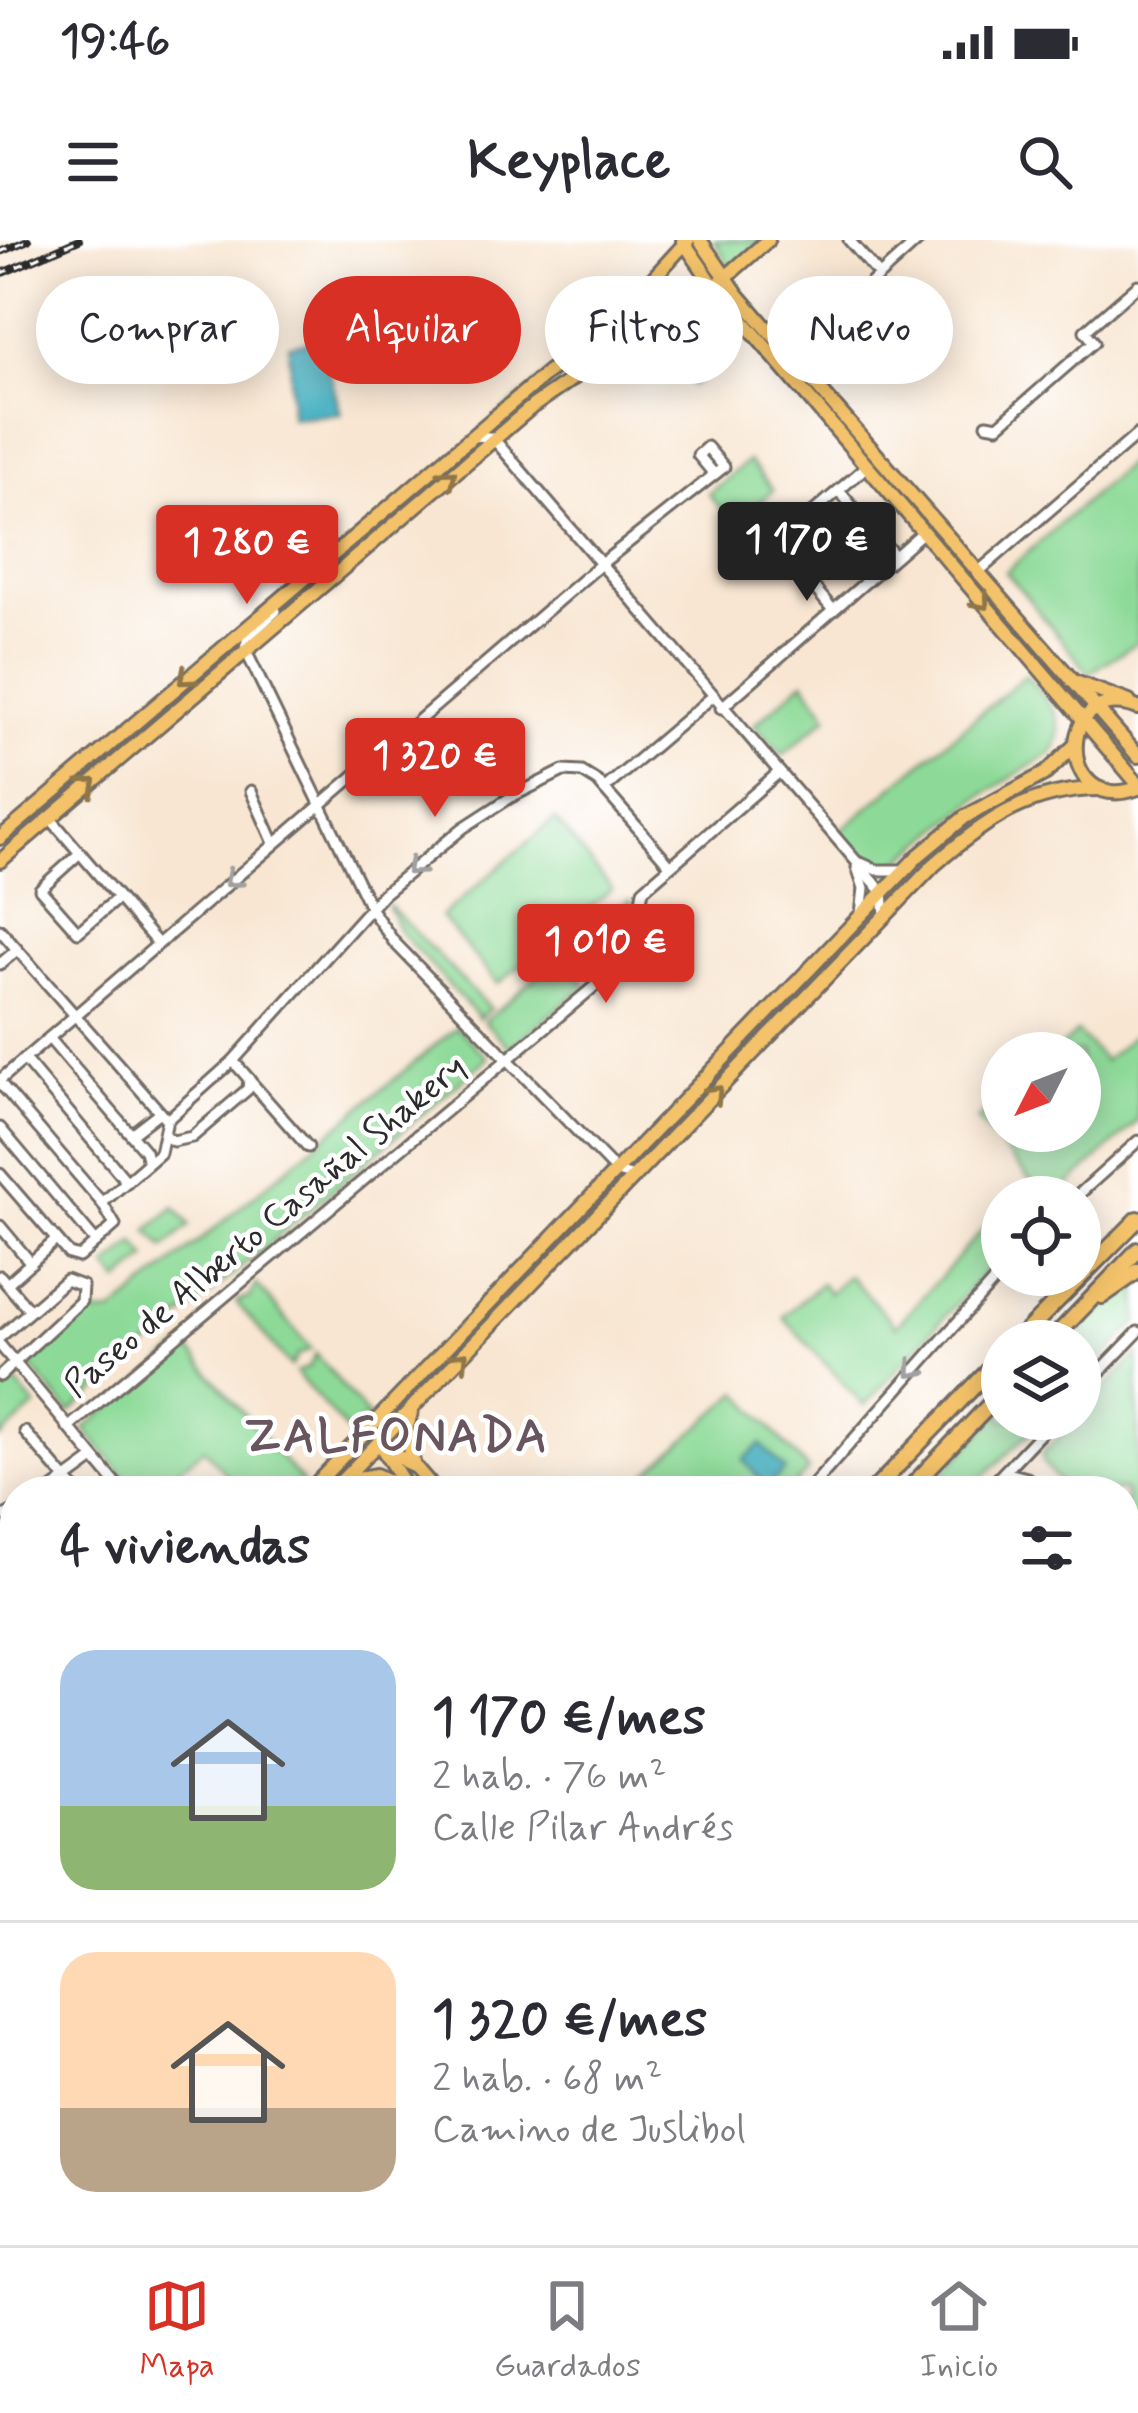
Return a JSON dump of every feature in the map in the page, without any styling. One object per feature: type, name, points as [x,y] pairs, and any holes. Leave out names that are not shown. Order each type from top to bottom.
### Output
[{"type":"highway","points":[[1038,1320],[1138,1219]]},
{"type":"highway","points":[[1071,1320],[1138,1250]]},
{"type":"highway","points":[[1077,1320],[1138,1271]]},
{"type":"highway","points":[[887,1476],[981,1379]]},
{"type":"highway","points":[[921,1476],[981,1414]]},
{"type":"main road","points":[[700,240],[716,276]]},
{"type":"main road","points":[[729,276],[768,240]]},
{"type":"main road","points":[[654,276],[685,241],[713,276]]},
{"type":"main road","points":[[743,308],[767,332]]},
{"type":"main road","points":[[743,313],[866,467],[1138,786]]},
{"type":"main road","points":[[0,839],[545,374]]},
{"type":"main road","points":[[0,861],[562,384]]},
{"type":"main road","points":[[814,384],[1138,757]]},
{"type":"main road","points":[[1072,681],[1114,692],[1136,707]]},
{"type":"main road","points":[[323,1476],[904,870],[965,817],[1046,773],[1074,746],[1083,721],[1097,709],[1113,704],[1136,707]]},
{"type":"main road","points":[[1074,746],[1081,771],[1101,789]]},
{"type":"main road","points":[[347,1476],[885,915],[962,841],[1015,806],[1055,790],[1138,786]]},
{"type":"main road","points":[[416,1404],[405,1434],[416,1468]]},
{"type":"main road","points":[[390,1408],[380,1443],[400,1476]]},
{"type":"main road","points":[[347,1450],[380,1443],[423,1476]]},
{"type":"street","points":[[849,240],[879,275],[919,240]]},
{"type":"street","points":[[987,424],[998,426],[1094,342],[1085,331],[1138,285]]},
{"type":"street","points":[[977,573],[1138,434]]},
{"type":"street","points":[[472,436],[494,440],[883,893],[885,915]]},
{"type":"street","points":[[833,610],[777,543],[866,467]]},
{"type":"street","points":[[0,1174],[76,1258],[116,1223],[0,1081],[601,565],[714,474]]},
{"type":"street","points":[[839,490],[895,556]]},
{"type":"street","points":[[811,514],[867,581]]},
{"type":"street","points":[[721,707],[922,533]]},
{"type":"street","points":[[307,575],[248,637],[246,652],[371,909],[410,962],[506,1060],[617,1172],[634,1177]]},
{"type":"street","points":[[604,789],[712,697]]},
{"type":"street","points":[[131,1134],[162,1117],[233,1061],[371,909],[448,839],[511,796],[568,770],[593,778],[670,865],[777,774]]},
{"type":"street","points":[[251,791],[274,843]]},
{"type":"street","points":[[50,818],[158,944]]},
{"type":"street","points":[[0,839],[23,842]]},
{"type":"street","points":[[80,853],[40,889],[78,932],[118,898]]},
{"type":"street","points":[[851,857],[877,870],[904,870]]},
{"type":"street","points":[[851,857],[865,890],[858,920]]},
{"type":"street","name":"Paseo de Alberto Casañal Shakery","points":[[68,1428],[661,926],[641,901],[649,884],[670,865]]},
{"type":"street","points":[[0,930],[162,1117],[162,1150],[102,1203]]},
{"type":"street","points":[[0,964],[17,950]]},
{"type":"street","points":[[789,993],[795,1010]]},
{"type":"street","points":[[49,1038],[131,1134],[148,1163]]},
{"type":"street","points":[[24,1059],[127,1181]]},
{"type":"street","points":[[233,1061],[308,1147]]},
{"type":"street","points":[[165,1136],[172,1141],[190,1139],[250,1081]]},
{"type":"street","points":[[0,1128],[96,1242]]},
{"type":"street","points":[[1099,1176],[1138,1141]]},
{"type":"street","points":[[0,1226],[31,1262]]},
{"type":"street","points":[[30,1311],[3,1280],[56,1240]]},
{"type":"street","points":[[0,1376],[14,1362],[70,1311],[84,1294],[70,1279],[0,1341],[14,1362],[109,1476]]},
{"type":"street","points":[[821,1476],[981,1296]]},
{"type":"street","points":[[1101,1370],[1138,1332]]},
{"type":"street","points":[[25,1432],[64,1476]]},
{"type":"street","points":[[1000,1476],[1034,1440]]},
{"type":"street","points":[[1027,1476],[1024,1462],[1030,1444]]},
{"type":"street","points":[[74,1476],[94,1459]]},
{"type":"street","points":[[1004,1472],[1019,1476]]},
{"type":"green space","points":[[714,240],[763,240],[731,268]]},
{"type":"green space","points":[[545,377],[545,384],[557,384],[494,433],[484,428]]},
{"type":"green space","points":[[1138,454],[1138,642],[1089,673],[1006,572]]},
{"type":"green space","points":[[748,461],[773,490],[735,524],[708,494]]},
{"type":"green space","points":[[1026,675],[1058,721],[1052,753],[978,798],[896,864],[871,862],[857,852],[839,832]]},
{"type":"green space","points":[[804,681],[828,716],[783,755],[754,725]]},
{"type":"green space","points":[[555,819],[612,889],[498,984],[441,917]]},
{"type":"green space","points":[[629,900],[654,928],[603,972],[578,943]]},
{"type":"green space","points":[[387,904],[490,1009],[479,1018],[399,931]]},
{"type":"green space","points":[[562,956],[586,985],[510,1048],[484,1021]]},
{"type":"green space","points":[[457,1027],[488,1058],[70,1413],[29,1365],[89,1315],[113,1313]]},
{"type":"green space","points":[[1138,1031],[1138,1121],[1079,1176],[1026,1176],[1005,1152],[1101,1152],[1101,1058],[1104,1061]]},
{"type":"green space","points":[[175,1207],[190,1225],[164,1248],[148,1230]]},
{"type":"green space","points":[[981,1231],[981,1276],[864,1406],[783,1317],[821,1283],[830,1293],[848,1275],[896,1326]]},
{"type":"green space","points":[[135,1243],[148,1258],[120,1282],[107,1267]]},
{"type":"green space","points":[[1138,1278],[1138,1322],[1101,1360],[1101,1320],[1093,1320]]},
{"type":"green space","points":[[256,1284],[311,1349],[298,1355],[291,1367],[236,1302],[250,1297]]},
{"type":"green space","points":[[185,1344],[296,1476],[227,1476],[204,1448],[171,1476],[124,1476],[84,1429]]},
{"type":"green space","points":[[316,1354],[369,1418],[357,1424],[351,1436],[296,1373],[309,1367]]},
{"type":"green space","points":[[1138,1354],[1138,1476],[1054,1476],[1042,1454],[1055,1440],[1101,1440],[1101,1393]]},
{"type":"green space","points":[[10,1376],[36,1406],[0,1438],[0,1385]]},
{"type":"green space","points":[[739,1392],[808,1470],[803,1476],[644,1476]]},
{"type":"green space","points":[[981,1434],[981,1440],[1022,1440],[984,1476],[940,1476]]},
{"type":"water","points":[[303,342],[303,384],[333,384],[341,414],[291,418],[289,345]]},
{"type":"water","points":[[761,1444],[785,1470],[779,1476],[757,1476],[743,1460]]},
{"type":"railway","points":[[0,252],[28,240]]},
{"type":"railway","points":[[0,274],[79,240]]},
{"type":"district","name":"ZALFONADA","points":[[397,1437]]}]
